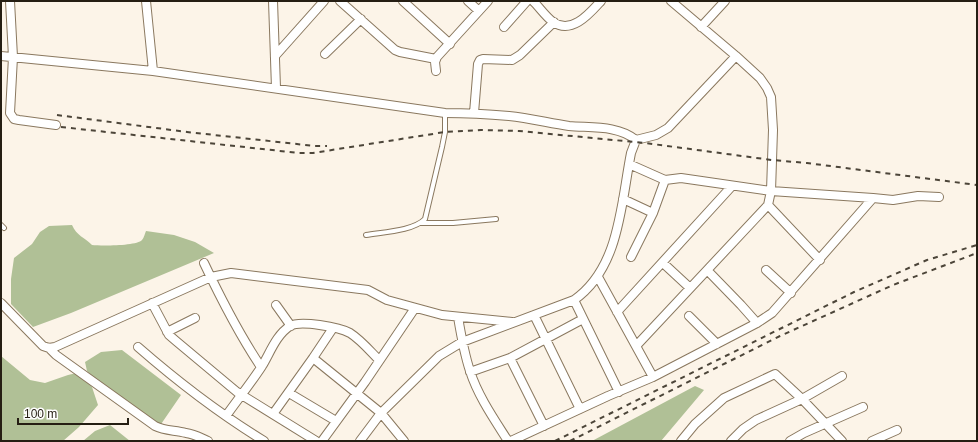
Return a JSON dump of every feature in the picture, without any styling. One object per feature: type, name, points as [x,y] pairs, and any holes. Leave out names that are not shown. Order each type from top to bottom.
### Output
[{"type":"street","points":[[10,1],[13,57],[11,116],[19,120],[56,125]]},
{"type":"street","points":[[146,1],[153,70]]},
{"type":"street","points":[[273,1],[276,88]]},
{"type":"street","points":[[274,56],[324,1]]},
{"type":"street","points":[[403,1],[450,44]]},
{"type":"street","points":[[468,1],[479,11]]},
{"type":"street","points":[[436,71],[436,59],[488,1]]},
{"type":"street","points":[[504,27],[527,1]]},
{"type":"street","points":[[534,1],[554,22],[563,25],[574,24],[583,20],[601,1]]},
{"type":"street","points":[[636,346],[768,205],[771,191],[773,130],[770,97],[767,88],[760,78],[736,56],[671,1]]},
{"type":"street","points":[[701,27],[725,1]]},
{"type":"street","points":[[344,2],[395,50],[436,59]]},
{"type":"street","points":[[325,54],[361,19]]},
{"type":"street","points":[[474,113],[479,62],[483,59],[512,60],[520,55],[554,22]]},
{"type":"street","points":[[1,56],[153,70],[445,113],[474,113],[510,116],[568,126],[616,130],[630,134],[636,140]]},
{"type":"street","points":[[636,140],[656,135],[668,128],[736,56]]},
{"type":"street","points":[[360,441],[380,413],[438,356],[462,342],[574,300],[598,277],[614,243],[631,153],[636,140]]},
{"type":"street","points":[[629,164],[665,180],[681,178],[771,191],[893,200],[918,196],[939,197]]},
{"type":"street","points":[[631,257],[653,213],[665,180]]},
{"type":"street","points":[[617,312],[732,186]]},
{"type":"street","points":[[511,441],[653,377],[757,323],[772,313],[873,198]]},
{"type":"street","points":[[623,199],[653,213]]},
{"type":"street","points":[[768,205],[820,260]]},
{"type":"street","points":[[204,263],[222,300],[252,354],[261,367]]},
{"type":"street","points":[[663,263],[690,288]]},
{"type":"street","points":[[707,270],[757,323]]},
{"type":"street","points":[[766,270],[791,293]]},
{"type":"street","points":[[49,348],[211,277],[232,273],[368,290],[387,300],[442,315],[515,322]]},
{"type":"street","points":[[598,277],[653,377]]},
{"type":"street","points":[[574,300],[619,392]]},
{"type":"street","points":[[1,303],[43,346],[49,348],[56,355],[155,426],[167,430],[191,434],[208,441]]},
{"type":"street","points":[[152,303],[167,332],[176,341],[242,394],[316,441]]},
{"type":"street","points":[[276,304],[291,326]]},
{"type":"street","points":[[322,441],[415,308]]},
{"type":"street","points":[[534,315],[580,409]]},
{"type":"street","points":[[689,316],[717,344]]},
{"type":"street","points":[[458,317],[462,342],[470,372],[495,421],[508,441]]},
{"type":"street","points":[[167,332],[196,318]]},
{"type":"street","points":[[470,372],[510,358],[583,319]]},
{"type":"street","points":[[226,416],[261,367],[276,341],[284,331],[291,326],[304,323],[349,333],[379,360]]},
{"type":"street","points":[[273,414],[289,393],[332,328]]},
{"type":"street","points":[[138,347],[161,368],[226,416],[264,441]]},
{"type":"street","points":[[313,358],[357,392],[380,413],[404,441]]},
{"type":"street","points":[[510,358],[544,426]]},
{"type":"street","points":[[681,441],[695,424],[724,398],[772,374],[778,375],[842,441]]},
{"type":"street","points":[[731,441],[743,429],[756,420],[802,399],[842,376]]},
{"type":"street","points":[[289,393],[336,421]]},
{"type":"street","points":[[790,441],[804,433],[863,407]]},
{"type":"street","points":[[872,441],[897,430]]},
{"type":"lane","points":[[366,235],[413,227],[425,219],[445,132],[445,113]]},
{"type":"lane","points":[[421,223],[453,223],[496,218]]},
{"type":"shaded area","points":[[72,225],[78,234],[92,245],[139,242],[144,237],[146,231],[174,235],[195,242],[214,253],[71,313],[33,327],[11,304],[11,279],[14,258],[32,244],[40,232],[49,226]]},
{"type":"shaded area","points":[[122,350],[181,395],[157,430],[113,397],[87,371],[85,362],[101,352]]},
{"type":"shaded area","points":[[1,356],[30,380],[45,383],[81,372],[92,387],[98,405],[79,427],[63,441],[1,441]]},
{"type":"shaded area","points":[[695,386],[704,390],[661,441],[592,441]]},
{"type":"shaded area","points":[[110,425],[130,441],[83,441],[95,431]]},
{"type":"railway","points":[[57,115],[187,132],[327,146]]},
{"type":"railway","points":[[61,127],[299,153],[313,153],[445,132],[481,130],[519,131],[645,143],[977,185]]},
{"type":"railway","points":[[555,441],[854,292],[927,260],[977,245]]},
{"type":"railway","points":[[570,441],[780,336],[893,285],[977,253]]}]
